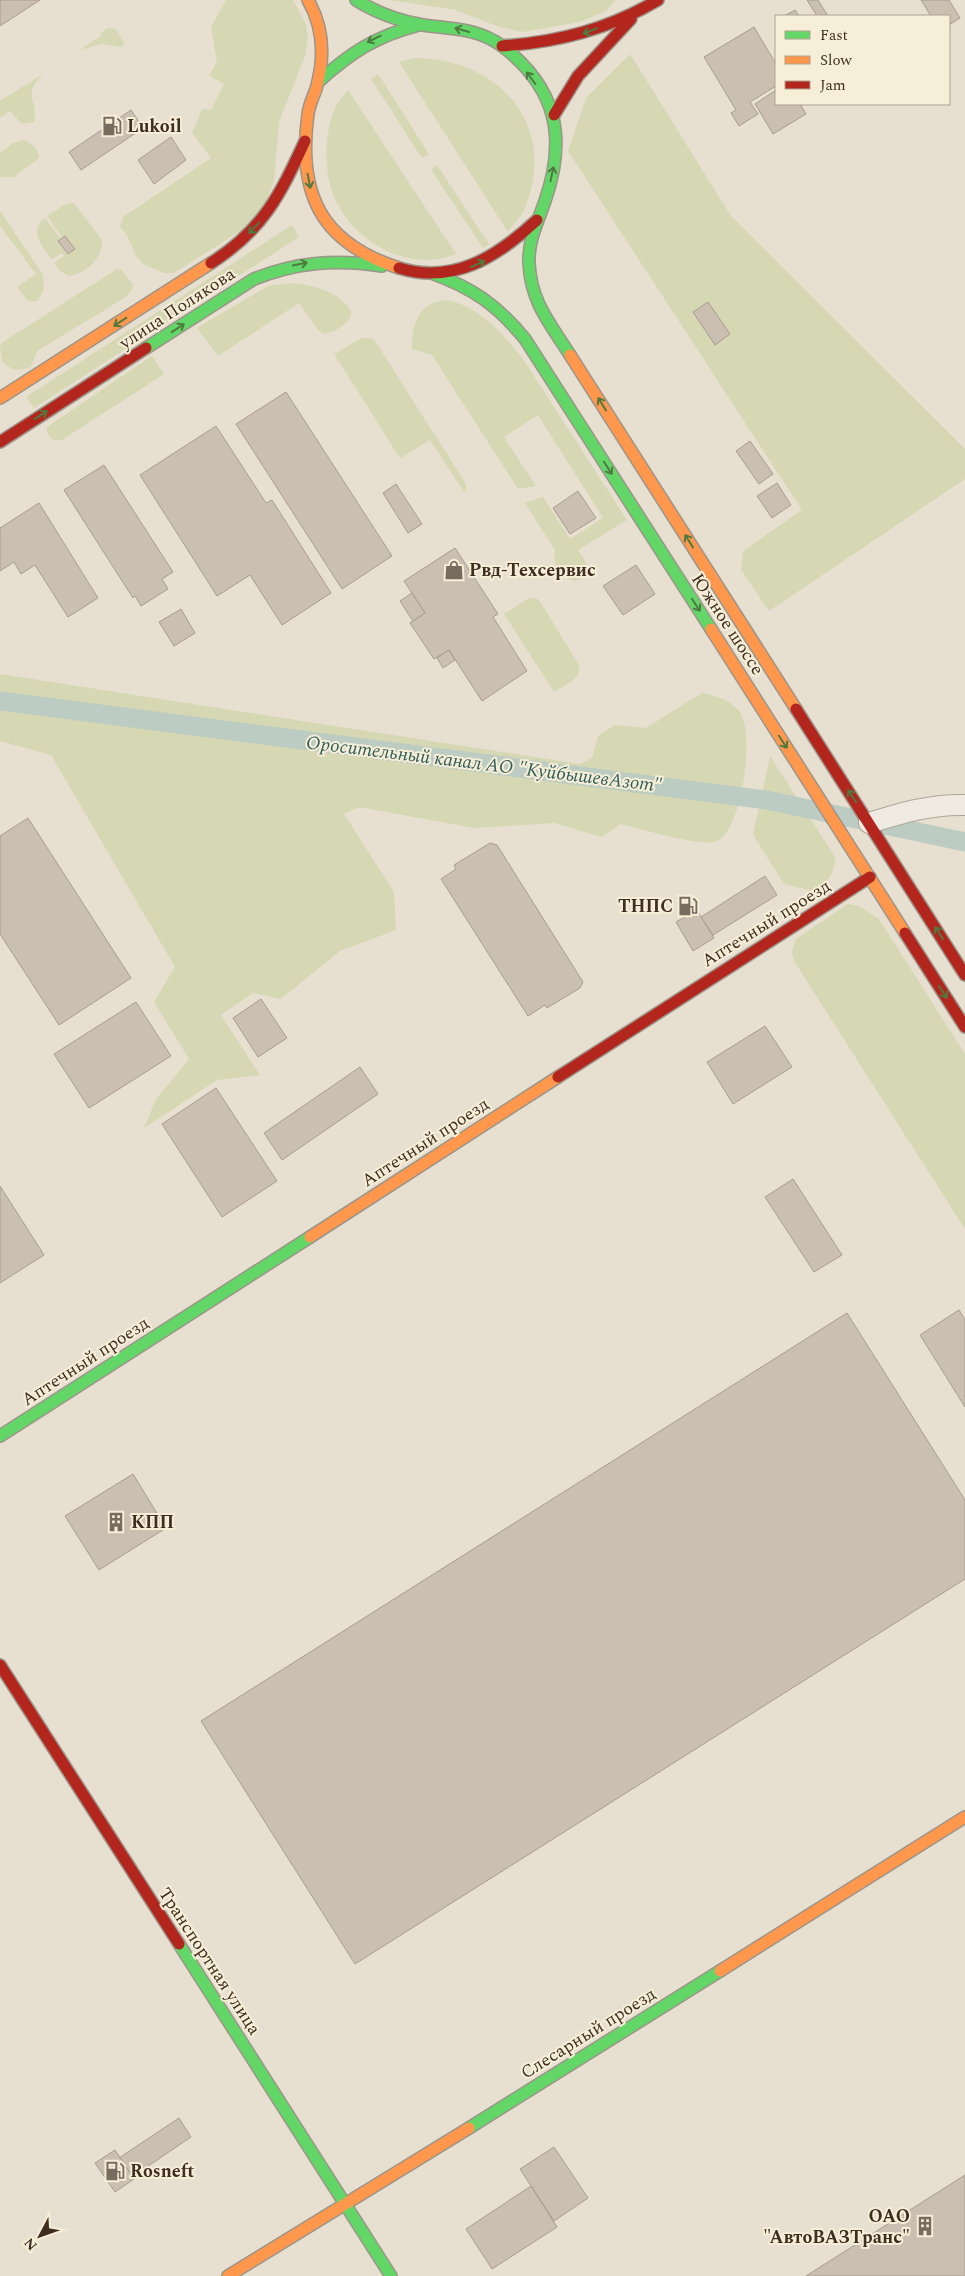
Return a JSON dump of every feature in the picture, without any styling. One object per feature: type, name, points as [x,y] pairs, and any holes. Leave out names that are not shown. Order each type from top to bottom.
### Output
[{"type":"main road","name":"Южное шоссе","points":[[308,0],[316,12],[321,34],[322,57],[318,82],[309,111],[305,141],[308,175],[313,200],[326,223],[344,243],[365,257],[391,267],[431,273],[461,283],[488,299],[507,317],[525,339],[965,1027]]},
{"type":"main road","name":"Южное шоссе","points":[[356,0],[377,11],[420,24],[447,26],[475,34],[502,46],[533,79],[554,115],[556,141],[554,169],[547,197],[536,220],[529,256],[531,280],[536,301],[965,975]]},
{"type":"main road","points":[[502,46],[571,39],[636,14],[658,0]]},
{"type":"main road","points":[[554,115],[578,76],[636,14]]},
{"type":"main road","name":"Южное шоссе","points":[[318,82],[345,57],[370,41],[390,32],[420,24]]},
{"type":"main road","name":"улица Полякова","points":[[0,398],[235,248],[264,217],[283,189],[305,141]]},
{"type":"main road","name":"Южное шоссе","points":[[431,273],[456,272],[478,265],[518,239],[536,220]]},
{"type":"main road","name":"улица Полякова","points":[[4,439],[254,279],[281,268],[332,260],[357,261],[391,267]]},
{"type":"main road","points":[[0,424],[4,439]]},
{"type":"main road","name":"Аптечный проезд","points":[[0,1436],[870,877]]},
{"type":"main road","name":"Транспортная улица","points":[[0,1665],[391,2276]]},
{"type":"main road","name":"Слесарный проезд","points":[[228,2276],[346,2205],[965,1817]]},
{"type":"street","points":[[869,823],[917,809],[944,804],[965,805]]},
{"type":"green space","points":[[226,0],[293,0],[306,24],[308,39],[305,56],[279,122],[274,181],[259,219],[174,273],[164,273],[143,264],[136,256],[127,235],[120,227],[123,217],[211,158],[192,133],[202,109],[211,110],[224,84],[209,76],[217,62],[211,27]]},
{"type":"green space","points":[[389,0],[616,0],[606,11],[580,22],[523,32],[499,27],[456,10]]},
{"type":"green space","points":[[108,28],[115,29],[124,42],[123,46],[102,44],[80,50],[102,35],[100,33]]},
{"type":"green space","points":[[630,54],[731,216],[965,449],[965,479],[769,611],[741,570],[743,551],[802,510],[568,151],[586,98]]},
{"type":"green space","points":[[414,58],[445,61],[472,70],[496,84],[514,102],[527,125],[534,151],[533,179],[524,210],[508,232],[399,62]]},
{"type":"green space","points":[[43,74],[37,81],[32,93],[34,122],[22,124],[10,111],[0,118],[0,101]]},
{"type":"green space","points":[[378,74],[429,154],[422,158],[371,79]]},
{"type":"green space","points":[[348,90],[456,254],[438,259],[420,260],[402,257],[370,241],[344,215],[331,189],[326,154],[331,118],[336,106]]},
{"type":"green space","points":[[23,140],[34,147],[38,152],[39,158],[14,177],[0,177],[0,153],[13,143]]},
{"type":"green space","points":[[437,165],[489,244],[483,248],[431,170]]},
{"type":"green space","points":[[74,203],[102,240],[102,247],[93,264],[82,272],[69,276],[60,271],[54,263],[64,256],[62,253],[52,259],[38,239],[37,233],[40,223],[45,218],[60,238],[62,237],[47,216],[64,205]]},
{"type":"green space","points":[[0,211],[43,275],[44,290],[37,301],[28,301],[17,287],[36,274],[0,226]]},
{"type":"green space","points":[[292,225],[299,237],[34,408],[26,397]]},
{"type":"green space","points":[[117,269],[122,270],[133,285],[132,290],[126,297],[37,351],[31,367],[16,369],[9,367],[2,361],[0,345],[3,342]]},
{"type":"green space","points":[[289,283],[315,287],[332,293],[346,304],[351,311],[349,319],[338,329],[324,334],[319,331],[299,303],[218,356],[197,328],[268,286]]},
{"type":"green space","points":[[446,300],[470,308],[490,322],[523,359],[627,520],[578,550],[589,568],[589,573],[575,581],[558,570],[554,556],[555,550],[525,503],[543,497],[570,539],[603,518],[538,415],[504,437],[536,486],[518,489],[432,355],[412,349],[413,331],[418,316],[429,305]]},
{"type":"green space","points":[[362,338],[371,338],[375,341],[466,484],[464,492],[430,440],[400,458],[334,354]]},
{"type":"green space","points":[[152,356],[164,374],[62,440],[53,440],[49,436],[47,427]]},
{"type":"green space","points":[[529,598],[538,599],[541,603],[579,665],[578,675],[554,692],[504,614]]},
{"type":"green space","points":[[0,674],[580,764],[592,758],[598,736],[615,725],[646,728],[702,693],[722,699],[739,711],[744,722],[746,738],[744,781],[733,821],[724,835],[715,842],[707,843],[621,824],[602,837],[554,823],[474,828],[359,807],[344,814],[394,892],[396,930],[340,951],[281,999],[253,993],[221,1015],[260,1075],[217,1080],[144,1128],[156,1099],[189,1059],[154,1002],[175,967],[51,755],[0,741]]},
{"type":"green space","points":[[770,756],[835,857],[834,868],[827,882],[813,891],[784,884],[753,835]]},
{"type":"green space","points":[[848,904],[859,906],[879,919],[965,1054],[965,1229],[794,961],[792,952],[796,939]]},
{"type":"building","points":[[0,0],[40,0],[0,26]]},
{"type":"building","points":[[807,0],[818,0],[827,15],[816,15]]},
{"type":"building","points":[[921,0],[949,0],[960,18],[950,24],[950,15],[930,15]]},
{"type":"building","points":[[795,10],[798,15],[786,15]]},
{"type":"building","points":[[754,27],[775,62],[775,87],[750,102],[758,114],[739,126],[731,113],[736,110],[704,57]]},
{"type":"building","points":[[775,91],[775,105],[801,105],[806,114],[773,134],[755,104]]},
{"type":"building","points":[[131,110],[143,128],[81,170],[69,152]]},
{"type":"building","points":[[171,137],[186,160],[154,184],[138,160]]},
{"type":"building","points":[[65,236],[75,249],[68,254],[58,241]]},
{"type":"building","points":[[708,302],[730,334],[715,345],[693,312]]},
{"type":"building","points":[[286,392],[392,556],[342,589],[236,424]]},
{"type":"building","points":[[216,426],[266,503],[272,500],[331,593],[282,625],[250,575],[217,596],[140,475]]},
{"type":"building","points":[[750,441],[773,474],[759,484],[736,451]]},
{"type":"building","points":[[104,465],[173,572],[162,579],[168,589],[141,606],[135,596],[133,598],[64,490]]},
{"type":"building","points":[[777,483],[791,505],[772,518],[757,496]]},
{"type":"building","points":[[396,484],[422,524],[408,533],[383,493]]},
{"type":"building","points":[[578,491],[596,518],[570,534],[553,508]]},
{"type":"building","points":[[39,503],[98,598],[68,617],[35,565],[21,574],[14,562],[0,571],[0,528]]},
{"type":"building","points":[[455,548],[498,614],[493,617],[527,671],[482,701],[449,650],[434,659],[410,623],[425,613],[404,581]]},
{"type":"building","points":[[636,565],[655,594],[623,615],[603,586]]},
{"type":"building","points":[[412,593],[425,613],[413,621],[400,601]]},
{"type":"building","points":[[181,609],[195,633],[174,646],[159,622]]},
{"type":"building","points":[[449,650],[455,660],[443,668],[437,658]]},
{"type":"building","points":[[28,818],[131,978],[59,1025],[0,934],[0,836]]},
{"type":"building","points":[[490,843],[497,845],[583,982],[580,988],[547,1008],[545,1005],[528,1016],[441,879],[456,869],[454,865]]},
{"type":"building","points":[[765,876],[777,895],[713,935],[701,917]]},
{"type":"building","points":[[697,910],[714,938],[693,951],[676,922]]},
{"type":"building","points":[[261,999],[287,1038],[258,1057],[233,1018]]},
{"type":"building","points":[[136,1002],[171,1056],[89,1108],[54,1054]]},
{"type":"building","points":[[765,1026],[792,1067],[733,1104],[707,1062]]},
{"type":"building","points":[[360,1067],[378,1094],[282,1160],[264,1133]]},
{"type":"building","points":[[216,1088],[277,1181],[222,1217],[162,1124]]},
{"type":"building","points":[[793,1179],[842,1255],[814,1272],[765,1197]]},
{"type":"building","points":[[0,1186],[44,1255],[0,1283]]},
{"type":"building","points":[[959,1310],[965,1320],[965,1407],[920,1335]]},
{"type":"building","points":[[847,1313],[965,1500],[965,1579],[355,1964],[201,1721]]},
{"type":"building","name":"КПП","points":[[133,1474],[166,1528],[99,1570],[65,1516]]},
{"type":"building","points":[[179,2118],[191,2137],[132,2177],[119,2158]]},
{"type":"building","points":[[554,2147],[588,2198],[554,2221],[520,2169]]},
{"type":"building","name":"Rosneft","points":[[115,2150],[134,2179],[115,2192],[95,2163]]},
{"type":"building","name":"ОАО \"АвтоВАЗТранс\"","points":[[965,2175],[965,2276],[806,2276]]},
{"type":"building","points":[[531,2186],[557,2227],[492,2269],[466,2229]]},
{"type":"waterway","name":"Оросительный канал АО \"КуйбышевАзот\"","points":[[0,701],[766,800],[965,842]]},
{"type":"traffic: fast","points":[[356,0],[380,13],[405,21],[474,32],[493,40],[521,62],[535,79],[546,97],[556,135],[555,156],[552,178],[530,247],[529,263],[533,290],[543,312],[570,355]]},
{"type":"traffic: fast","points":[[318,82],[341,62],[364,47],[390,34],[419,25]]},
{"type":"traffic: fast","points":[[146,348],[254,279],[270,273],[317,264],[349,263],[382,266]]},
{"type":"traffic: fast","points":[[431,273],[459,285],[483,299],[504,316],[525,339],[711,629]]},
{"type":"traffic: fast","points":[[0,1436],[310,1237]]},
{"type":"traffic: fast","points":[[179,1944],[391,2276]]},
{"type":"traffic: fast","points":[[469,2128],[720,1971]]},
{"type":"traffic: slow","points":[[308,0],[320,32],[322,55],[319,77],[309,111],[306,143],[307,168],[311,191],[320,212],[333,229],[350,245],[372,257],[399,268]]},
{"type":"traffic: slow","points":[[0,398],[211,263]]},
{"type":"traffic: slow","points":[[570,355],[796,709]]},
{"type":"traffic: slow","points":[[711,629],[905,933]]},
{"type":"traffic: slow","points":[[310,1237],[558,1077]]},
{"type":"traffic: slow","points":[[720,1971],[965,1817]]},
{"type":"traffic: slow","points":[[228,2276],[469,2128]]},
{"type":"traffic: jam","points":[[502,46],[544,41],[583,32],[621,19],[658,0]]},
{"type":"traffic: jam","points":[[554,115],[578,76],[631,19]]},
{"type":"traffic: jam","points":[[211,263],[244,238],[268,210],[278,195],[305,141]]},
{"type":"traffic: jam","points":[[399,268],[438,273],[457,270],[491,255],[507,245],[537,220]]},
{"type":"traffic: jam","points":[[0,442],[146,348]]},
{"type":"traffic: jam","points":[[796,709],[965,975]]},
{"type":"traffic: jam","points":[[558,1077],[870,877]]},
{"type":"traffic: jam","points":[[905,933],[965,1027]]},
{"type":"traffic: jam","points":[[0,1665],[179,1944]]},
{"type":"place","name":"Lukoil","points":[[112,126]]},
{"type":"place","name":"Рвд-Техсервис","points":[[454,570]]},
{"type":"place","name":"ТНПС","points":[[688,906]]},
{"type":"place","name":"КПП","points":[[116,1522]]},
{"type":"place","name":"Rosneft","points":[[115,2171]]},
{"type":"place","name":"ОАО \"АвтоВАЗТранс\"","points":[[925,2226]]}]
